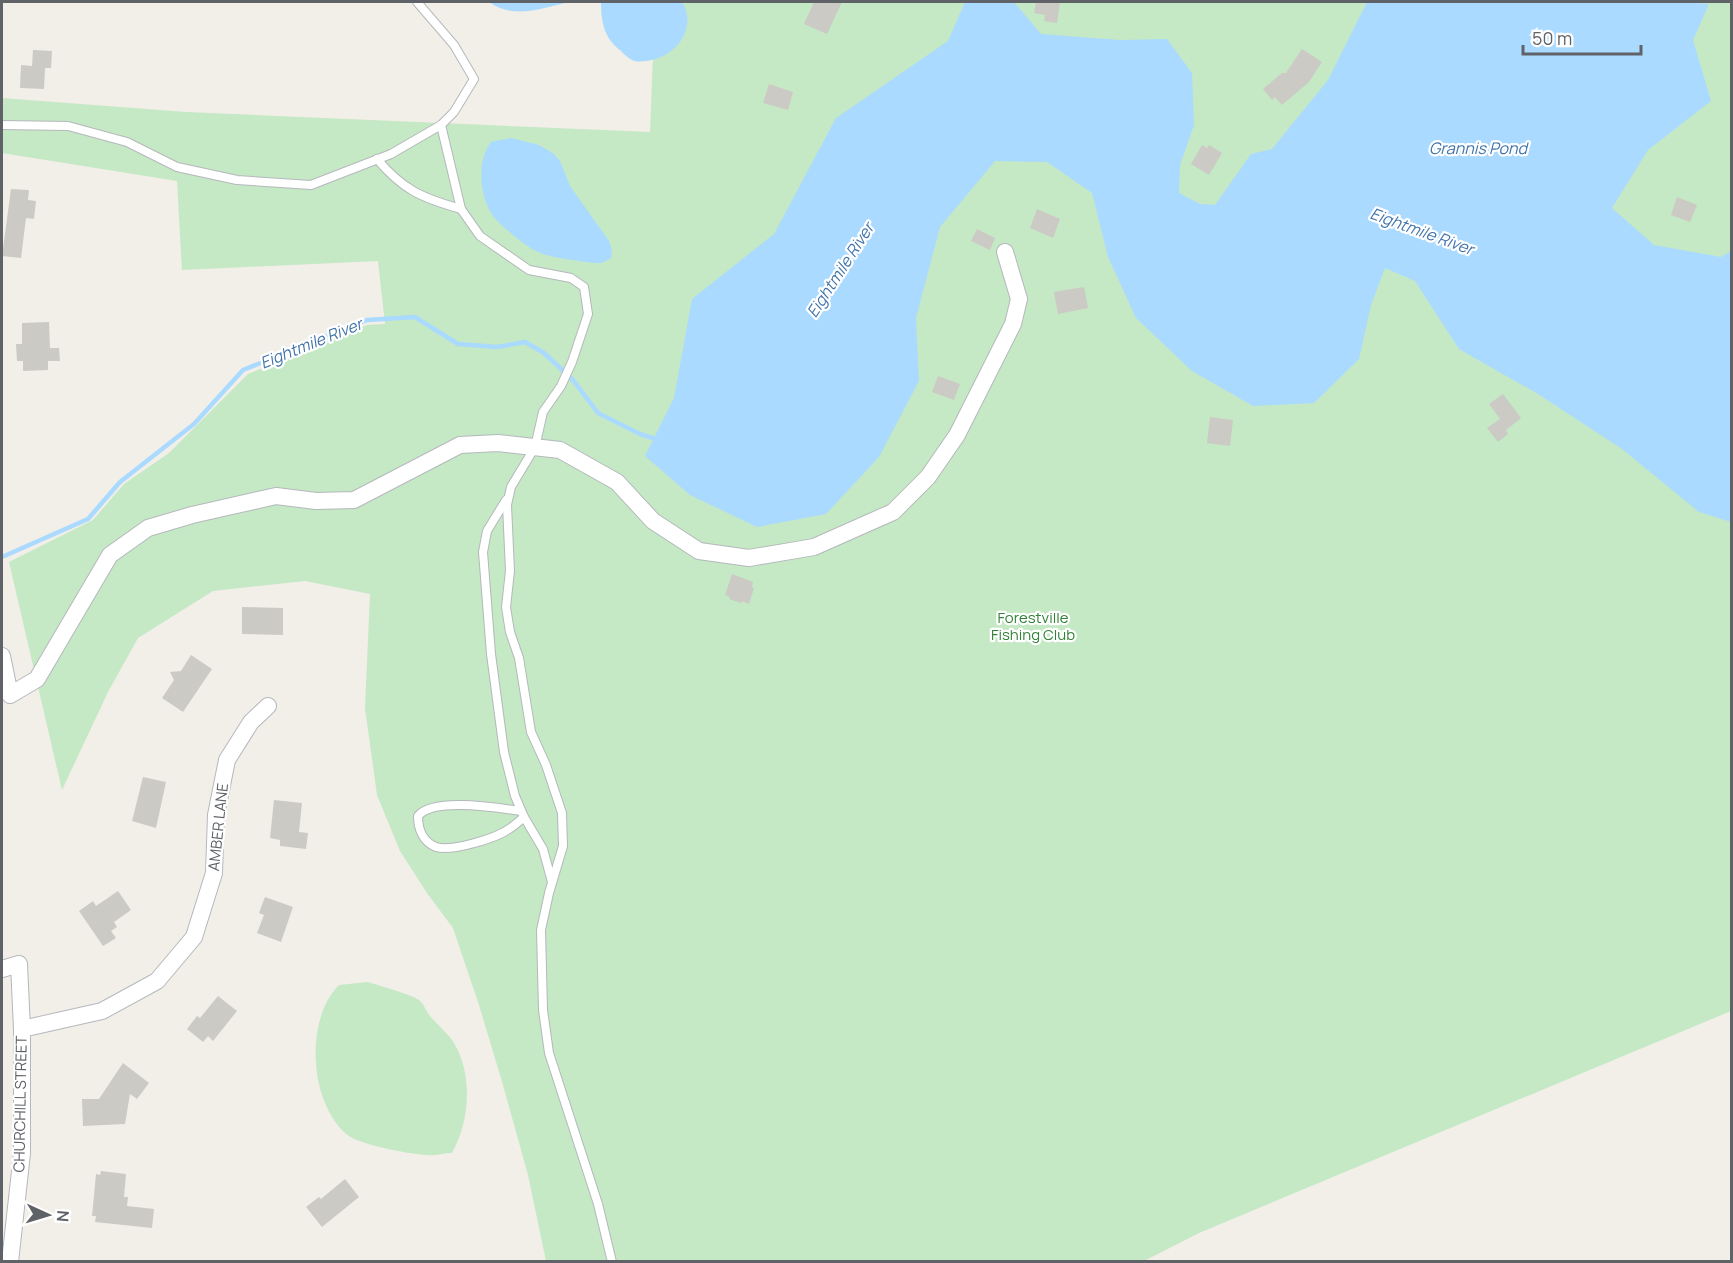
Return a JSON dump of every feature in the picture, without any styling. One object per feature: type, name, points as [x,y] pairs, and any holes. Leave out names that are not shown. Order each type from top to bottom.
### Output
[{"type":"street","points":[[2,656],[10,694],[37,679],[110,555],[148,528],[192,515],[276,496],[316,501],[354,500],[460,445],[498,443],[560,450],[617,482],[653,521],[699,551],[749,558],[814,547],[893,512],[928,477],[957,435],[1013,324],[1019,299],[1005,252]]},
{"type":"street","name":"AMBER LANE","points":[[22,1029],[102,1011],[157,981],[194,937],[214,873],[216,815],[226,760],[251,722],[268,706]]},
{"type":"street","name":"CHURCHILL STREET","points":[[2,969],[19,964],[22,1029],[22,1153],[10,1262]]},
{"type":"lane","points":[[2,125],[68,126],[127,142],[177,167],[237,180],[311,185],[391,154],[441,125],[454,111],[474,79],[454,45],[417,2]]},
{"type":"lane","points":[[441,125],[461,209],[480,236],[529,270],[571,278],[584,287],[588,314],[572,362],[561,386],[543,412],[535,447],[511,487],[508,498],[510,571],[506,608],[510,632],[519,658],[531,732],[546,765],[562,813],[563,846],[541,930],[543,1010],[549,1053],[598,1204],[612,1262]]},
{"type":"lane","points":[[377,159],[393,177],[417,194],[461,209]]},
{"type":"lane","points":[[508,498],[487,531],[483,552],[491,654],[504,752],[515,796],[543,849],[552,882]]},
{"type":"lane","points":[[446,806],[487,806],[523,814],[509,829],[490,839],[462,846],[437,847],[425,840],[418,828],[418,816],[423,810],[446,806]]},
{"type":"green space","name":"Forestville Fishing Club","points":[[655,2],[1731,2],[1731,1011],[1199,1233],[1144,1261],[546,1261],[528,1175],[503,1085],[453,928],[400,851],[377,795],[365,708],[370,594],[305,581],[213,591],[138,638],[108,692],[62,790],[9,562],[93,520],[124,484],[169,453],[248,374],[367,325],[385,324],[378,261],[182,270],[177,181],[2,153],[2,98],[186,112],[650,132]]},
{"type":"green space","points":[[368,982],[419,1000],[454,1043],[464,1069],[467,1098],[463,1127],[452,1153],[432,1155],[412,1153],[376,1146],[356,1139],[349,1136],[336,1122],[326,1104],[319,1084],[316,1062],[316,1040],[320,1019],[328,1000],[339,985]]},
{"type":"water","points":[[489,2],[569,2],[529,11],[518,11],[508,10]]},
{"type":"water","points":[[601,2],[682,2],[686,11],[686,29],[678,44],[664,56],[641,62],[635,61],[615,46],[607,35]]},
{"type":"water","name":"Grannis Pond","points":[[965,2],[1014,2],[1041,34],[1120,40],[1167,39],[1192,73],[1194,125],[1180,165],[1179,193],[1200,204],[1215,205],[1251,154],[1272,149],[1328,80],[1367,2],[1682,2],[1709,4],[1693,40],[1711,101],[1648,150],[1612,208],[1654,245],[1721,257],[1731,251],[1731,522],[1699,512],[1622,449],[1538,394],[1459,349],[1415,281],[1385,268],[1371,305],[1359,359],[1314,403],[1253,406],[1192,371],[1136,318],[1108,257],[1092,193],[1047,162],[995,161],[940,227],[916,318],[919,381],[879,457],[826,514],[757,527],[690,495],[645,456],[674,398],[692,299],[774,234],[836,118],[948,41]]},
{"type":"water","points":[[511,138],[539,145],[554,154],[560,161],[570,186],[609,241],[612,250],[611,258],[602,263],[593,263],[544,254],[520,240],[495,218],[487,205],[482,186],[483,158],[491,142]]},
{"type":"building","points":[[814,2],[842,2],[827,34],[804,24]]},
{"type":"building","points":[[1036,2],[1060,2],[1057,23],[1044,21],[1045,15],[1034,13]]},
{"type":"building","points":[[1302,49],[1322,62],[1309,82],[1282,105],[1275,97],[1272,100],[1263,89],[1282,73],[1286,73]]},
{"type":"building","points":[[33,50],[52,51],[51,68],[45,68],[44,89],[20,88],[21,65],[32,66]]},
{"type":"building","points":[[769,84],[793,92],[788,110],[763,103]]},
{"type":"building","points":[[1202,145],[1207,148],[1209,145],[1222,153],[1209,175],[1191,164]]},
{"type":"building","points":[[11,189],[29,190],[28,200],[36,201],[34,219],[26,218],[21,258],[2,256]]},
{"type":"building","points":[[1677,197],[1697,205],[1690,222],[1671,215]]},
{"type":"building","points":[[1037,209],[1060,219],[1053,238],[1030,228]]},
{"type":"building","points":[[977,229],[995,238],[990,250],[971,241]]},
{"type":"building","points":[[1084,287],[1088,308],[1058,314],[1054,292]]},
{"type":"building","points":[[49,322],[50,348],[59,348],[60,361],[48,361],[48,370],[23,371],[23,361],[17,361],[16,344],[22,344],[22,323]]},
{"type":"building","points":[[938,376],[960,384],[954,400],[932,392]]},
{"type":"building","points":[[1503,394],[1521,418],[1506,430],[1508,434],[1498,442],[1487,428],[1500,419],[1489,404]]},
{"type":"building","points":[[1210,417],[1233,420],[1230,446],[1207,443]]},
{"type":"building","points":[[732,574],[753,582],[752,587],[754,588],[749,604],[729,599],[730,597],[725,595]]},
{"type":"building","points":[[242,607],[283,608],[283,635],[242,634]]},
{"type":"building","points":[[191,655],[212,669],[183,712],[162,698],[174,680],[170,672],[181,671]]},
{"type":"building","points":[[143,777],[166,782],[156,828],[132,821]]},
{"type":"building","points":[[274,800],[302,803],[299,832],[308,833],[306,849],[280,846],[280,840],[270,838]]},
{"type":"building","points":[[118,891],[131,910],[114,922],[117,927],[111,931],[116,938],[103,946],[79,911],[93,901],[96,906]]},
{"type":"building","points":[[265,897],[293,907],[281,942],[257,933],[264,915],[259,913]]},
{"type":"building","points":[[218,996],[237,1011],[213,1041],[208,1036],[203,1042],[187,1029],[197,1016],[200,1018]]},
{"type":"building","points":[[123,1063],[149,1083],[137,1099],[130,1094],[125,1124],[83,1126],[82,1099],[99,1099]]},
{"type":"building","points":[[101,1171],[126,1174],[124,1197],[128,1197],[127,1206],[154,1209],[152,1228],[95,1222],[96,1216],[92,1216],[96,1174],[100,1175]]},
{"type":"building","points":[[345,1179],[359,1197],[322,1227],[306,1207],[319,1197],[321,1199]]},
{"type":"waterway","name":"Eightmile River","points":[[2,557],[88,519],[120,482],[194,424],[243,370],[367,320],[415,317],[458,344],[497,347],[525,342],[544,353],[573,380],[598,413],[640,434],[659,440]]}]
